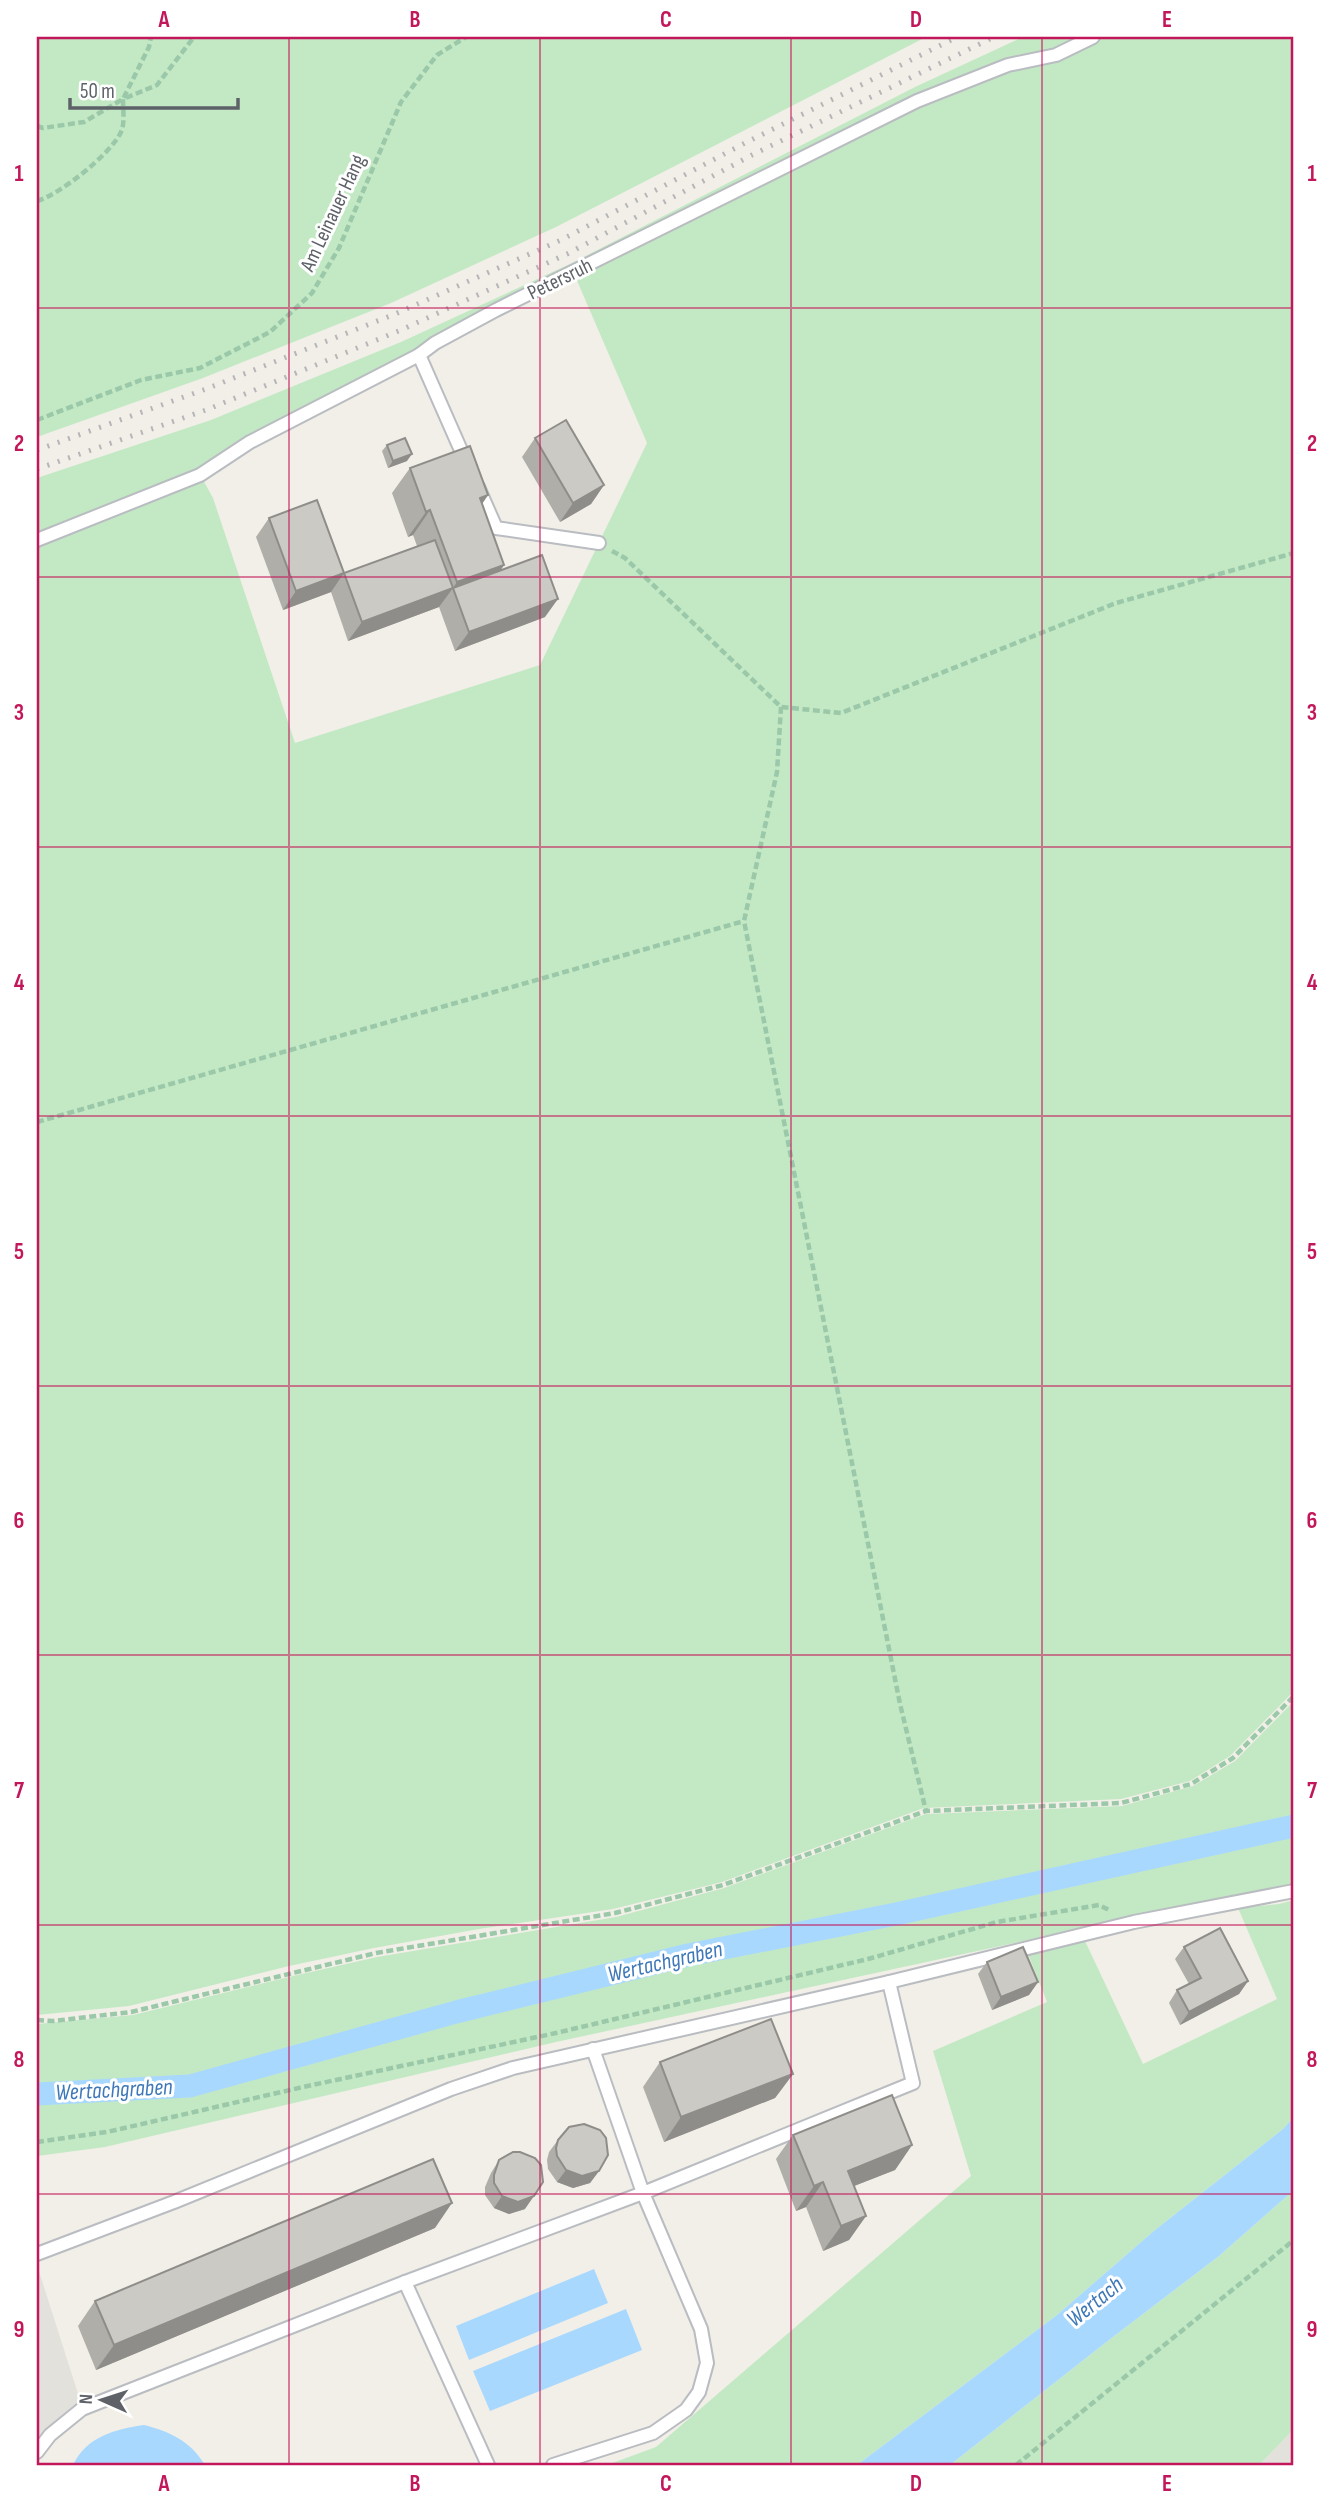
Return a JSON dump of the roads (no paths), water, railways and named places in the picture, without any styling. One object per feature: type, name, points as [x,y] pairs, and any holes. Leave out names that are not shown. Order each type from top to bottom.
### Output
[{"type":"lane","name":"Petersruh","points":[[37,540],[201,475],[250,442],[419,355],[435,343],[496,310],[916,101],[1008,65],[1056,55],[1093,37]]},
{"type":"lane","points":[[419,355],[496,528],[599,543]]},
{"type":"lane","points":[[37,2254],[174,2202],[451,2089],[513,2068],[889,1982],[1134,1922],[1294,1891]]},
{"type":"lane","points":[[37,2452],[50,2435],[82,2409],[405,2282],[643,2193],[913,2083],[889,1982]]},
{"type":"lane","points":[[553,2465],[653,2433],[686,2410],[699,2392],[707,2363],[701,2329],[643,2193],[593,2049]]},
{"type":"lane","points":[[405,2282],[488,2465]]},
{"type":"water","name":"Wertach","points":[[1294,2117],[1294,2190],[1219,2256],[950,2465],[857,2465],[1057,2315],[1155,2230],[1283,2129]]},
{"type":"water","points":[[594,2269],[608,2303],[469,2360],[456,2326]]},
{"type":"water","points":[[626,2309],[642,2350],[490,2411],[473,2371]]},
{"type":"water","points":[[144,2425],[179,2439],[193,2450],[205,2465],[73,2465],[86,2448],[102,2436]]},
{"type":"waterway","name":"Wertachgraben","points":[[37,2094],[190,2086],[456,2012],[688,1955],[896,1914],[1294,1826]]},
{"type":"railway","points":[[37,450],[206,389],[395,314],[561,240],[747,142],[957,37]]},
{"type":"railway","points":[[37,469],[206,410],[401,330],[567,254],[752,155],[994,37]]}]
